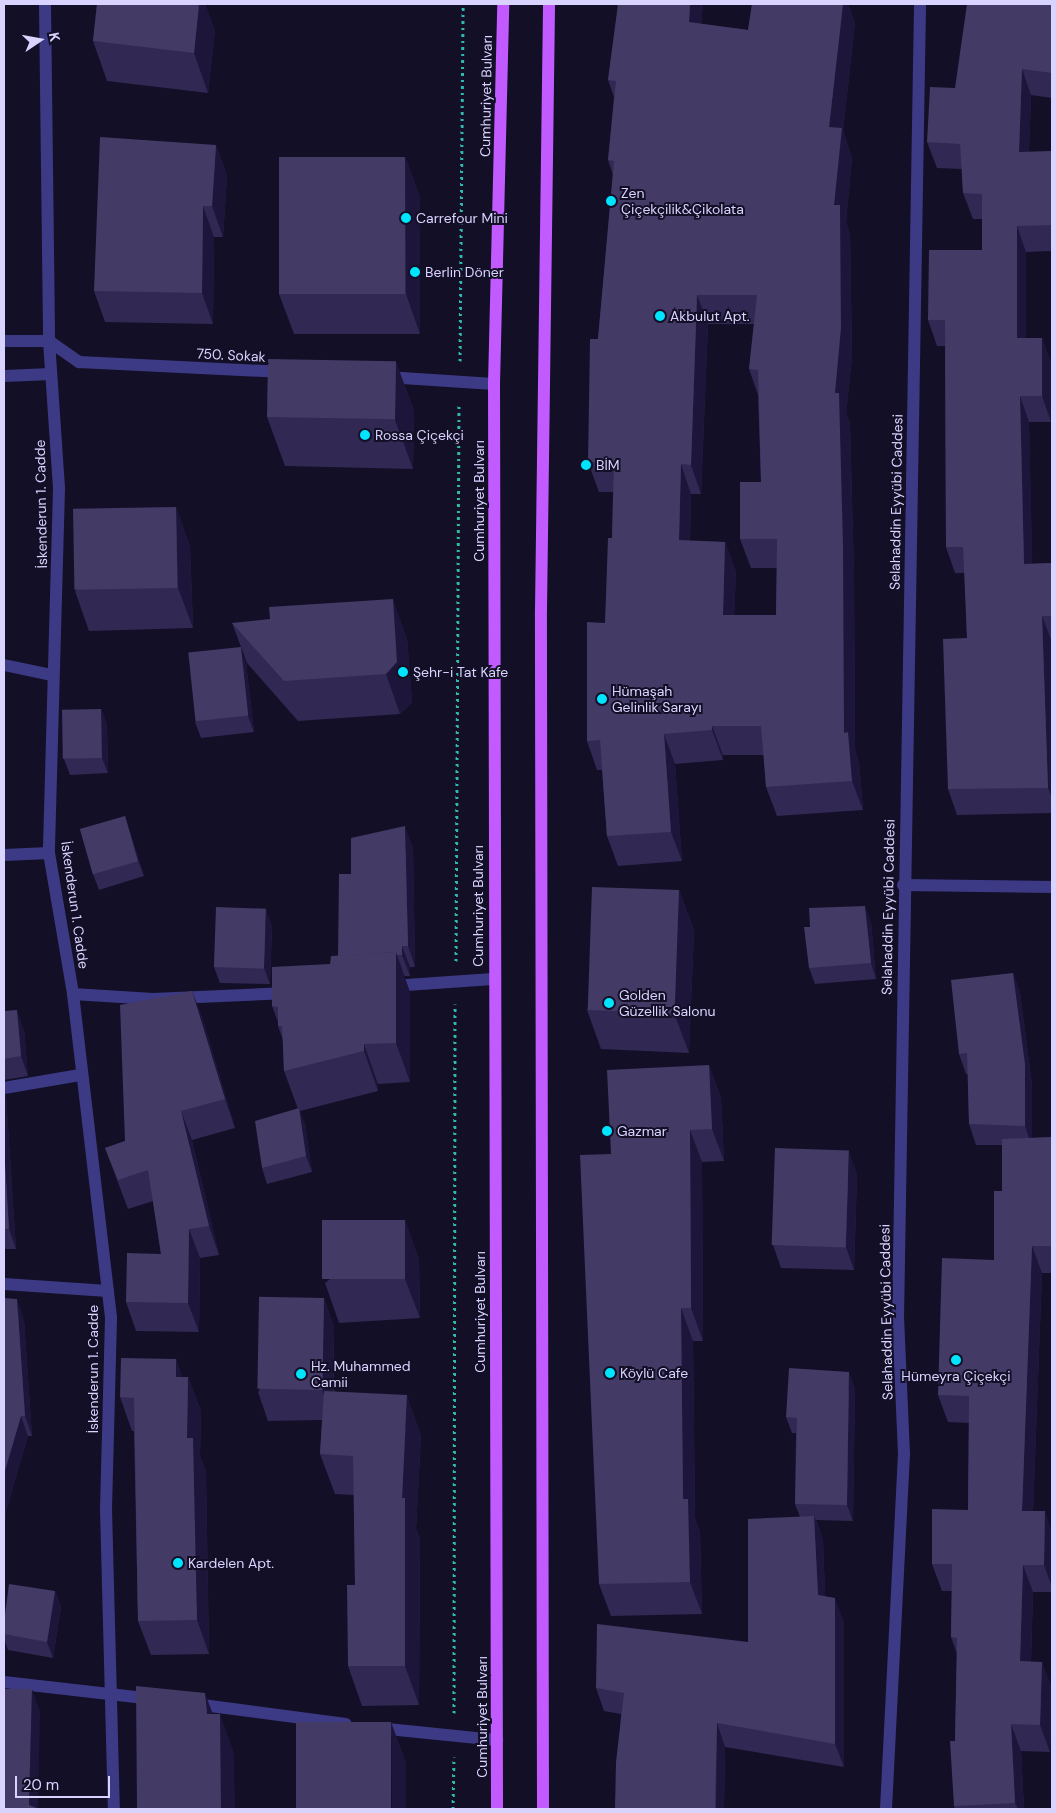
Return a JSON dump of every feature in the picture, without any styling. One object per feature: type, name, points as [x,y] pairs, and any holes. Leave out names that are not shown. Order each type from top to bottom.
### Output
[{"type":"main road","name":"Cumhuriyet Bulvarı","points":[[497,1809],[492,979],[494,384],[503,4]]},
{"type":"main road","points":[[543,1809],[541,610],[550,4]]},
{"type":"street","name":"İskenderun 1. Cadde","points":[[45,4],[48,341],[58,489],[51,675],[49,853],[73,994],[80,1075],[111,1318],[106,1509],[113,1694],[114,1809]]},
{"type":"street","name":"Selahaddin Eyyübi Caddesi","points":[[886,1809],[904,1454],[898,1318],[903,885],[920,4]]},
{"type":"street","points":[[4,340],[48,341]]},
{"type":"street","name":"750. Sokak","points":[[48,341],[79,362],[303,373]]},
{"type":"street","points":[[4,376],[51,374]]},
{"type":"street","points":[[371,376],[494,384]]},
{"type":"street","points":[[4,666],[51,675]]},
{"type":"street","points":[[4,855],[49,853]]},
{"type":"street","points":[[903,885],[1052,887]]},
{"type":"street","points":[[376,987],[492,979]]},
{"type":"street","points":[[73,994],[153,999],[300,992]]},
{"type":"street","points":[[4,1088],[80,1075]]},
{"type":"street","points":[[4,1284],[108,1291]]},
{"type":"street","points":[[4,1682],[454,1737],[497,1740]]},
{"type":"path","points":[[453,1809],[456,982],[464,4]]},
{"type":"building","points":[[97,4],[199,4],[194,53],[93,41]]},
{"type":"building","points":[[618,4],[690,4],[689,22],[748,30],[752,4],[843,4],[829,127],[842,128],[834,205],[840,205],[841,328],[835,393],[839,393],[843,545],[844,733],[848,732],[852,781],[766,787],[761,726],[712,726],[712,730],[664,734],[671,832],[607,836],[600,740],[587,741],[587,622],[605,623],[608,538],[612,538],[614,463],[588,462],[590,339],[598,339],[614,161],[608,160],[616,81],[608,80]],"holes":[[[697,295],[757,295],[749,369],[758,370],[761,482],[740,482],[740,539],[777,539],[776,615],[723,615],[725,542],[679,540],[681,464],[691,465]]]},
{"type":"building","points":[[967,4],[1052,4],[1052,73],[1022,69],[1019,152],[1051,151],[1051,225],[1017,226],[1017,338],[1042,338],[1042,396],[1020,396],[1024,564],[1052,563],[1052,616],[1042,616],[1048,788],[948,789],[943,639],[967,638],[963,547],[946,547],[945,320],[928,320],[929,250],[982,250],[982,194],[963,193],[960,144],[927,142],[930,87],[955,88]]},
{"type":"building","points":[[100,137],[216,145],[212,206],[203,206],[202,293],[94,291]]},
{"type":"building","points":[[279,157],[405,157],[405,294],[279,294]]},
{"type":"building","points":[[268,359],[396,361],[395,419],[267,417]]},
{"type":"building","points":[[176,507],[177,588],[74,590],[73,509]]},
{"type":"building","points":[[393,599],[397,662],[386,674],[284,681],[232,623],[270,619],[269,607]]},
{"type":"building","points":[[241,647],[248,716],[196,721],[188,653]]},
{"type":"building","points":[[101,709],[102,758],[63,759],[62,710]]},
{"type":"building","points":[[125,816],[138,861],[93,874],[80,829]]},
{"type":"building","points":[[405,826],[408,946],[402,946],[402,955],[397,955],[396,952],[338,956],[339,874],[351,874],[351,838]]},
{"type":"building","points":[[592,887],[679,890],[675,1013],[588,1010]]},
{"type":"building","points":[[865,906],[871,963],[809,968],[804,927],[810,927],[809,908]]},
{"type":"building","points":[[216,907],[266,909],[264,969],[214,967]]},
{"type":"building","points":[[396,952],[396,1043],[364,1044],[364,1051],[284,1071],[282,1026],[278,1026],[278,1007],[272,1006],[272,967],[330,964],[331,956]]},
{"type":"building","points":[[1013,973],[1025,1064],[1025,1126],[969,1124],[967,1053],[959,1054],[951,980]]},
{"type":"building","points":[[192,991],[225,1099],[181,1111],[209,1226],[189,1229],[188,1303],[126,1302],[127,1253],[161,1254],[148,1170],[118,1180],[105,1148],[125,1141],[120,1005]]},
{"type":"building","points":[[17,1010],[21,1056],[4,1059],[4,1011]]},
{"type":"building","points":[[709,1065],[712,1129],[690,1130],[691,1308],[681,1308],[683,1499],[688,1499],[690,1582],[599,1584],[580,1155],[611,1154],[607,1070]]},
{"type":"building","points":[[299,1108],[306,1156],[262,1168],[255,1121]]},
{"type":"building","points":[[1052,1137],[1052,1246],[1032,1246],[1022,1511],[1045,1511],[1044,1565],[1023,1565],[1020,1661],[1042,1662],[1040,1725],[1011,1724],[1015,1803],[954,1806],[950,1741],[955,1741],[957,1638],[951,1637],[952,1564],[932,1564],[932,1509],[968,1510],[969,1396],[938,1395],[942,1258],[994,1260],[994,1191],[1002,1191],[1002,1139]]},
{"type":"building","points":[[4,1148],[9,1229],[4,1229]]},
{"type":"building","points":[[775,1148],[849,1151],[846,1248],[772,1245]]},
{"type":"building","points":[[322,1220],[405,1220],[405,1279],[322,1279]]},
{"type":"building","points":[[259,1297],[324,1298],[322,1390],[257,1389]]},
{"type":"building","points":[[4,1298],[17,1299],[25,1416],[21,1416],[4,1474]]},
{"type":"building","points":[[121,1358],[176,1359],[176,1377],[188,1377],[187,1438],[193,1438],[197,1620],[138,1621],[134,1398],[120,1397]]},
{"type":"building","points":[[789,1368],[849,1372],[847,1505],[795,1504],[797,1418],[786,1417]]},
{"type":"building","points":[[324,1391],[407,1395],[402,1498],[405,1498],[405,1666],[348,1666],[347,1585],[355,1585],[353,1456],[320,1454]]},
{"type":"building","points":[[814,1516],[818,1595],[835,1598],[835,1744],[717,1723],[715,1808],[737,1809],[615,1809],[616,1762],[624,1693],[596,1688],[597,1624],[748,1642],[748,1519]]},
{"type":"building","points":[[9,1584],[55,1591],[47,1642],[4,1634]]},
{"type":"building","points":[[136,1686],[205,1693],[207,1714],[220,1714],[221,1809],[137,1809]]},
{"type":"building","points":[[4,1689],[32,1689],[29,1805],[39,1809],[4,1809]]},
{"type":"building","points":[[296,1722],[391,1722],[391,1809],[296,1809]]},
{"type":"place","name":"Zen Çiçekçilik&Çikolata","points":[[611,201]]},
{"type":"place","name":"Carrefour Mini","points":[[406,218]]},
{"type":"place","name":"Berlin Döner","points":[[415,272]]},
{"type":"place","name":"Akbulut Apt.","points":[[660,316]]},
{"type":"place","name":"Rossa Çiçekçi","points":[[365,435]]},
{"type":"place","name":"BİM","points":[[586,465]]},
{"type":"place","name":"Şehr-i Tat Kafe","points":[[403,672]]},
{"type":"place","name":"Hümaşah Gelinlik Sarayı","points":[[602,699]]},
{"type":"place","name":"Golden Güzellik Salonu","points":[[609,1003]]},
{"type":"place","name":"Gazmar","points":[[607,1131]]},
{"type":"place","name":"Hümeyra Çiçekçi","points":[[956,1360]]},
{"type":"place","name":"Köylü Cafe","points":[[610,1373]]},
{"type":"place","name":"Hz. Muhammed Camii","points":[[301,1374]]},
{"type":"place","name":"Kardelen Apt.","points":[[178,1563]]}]
